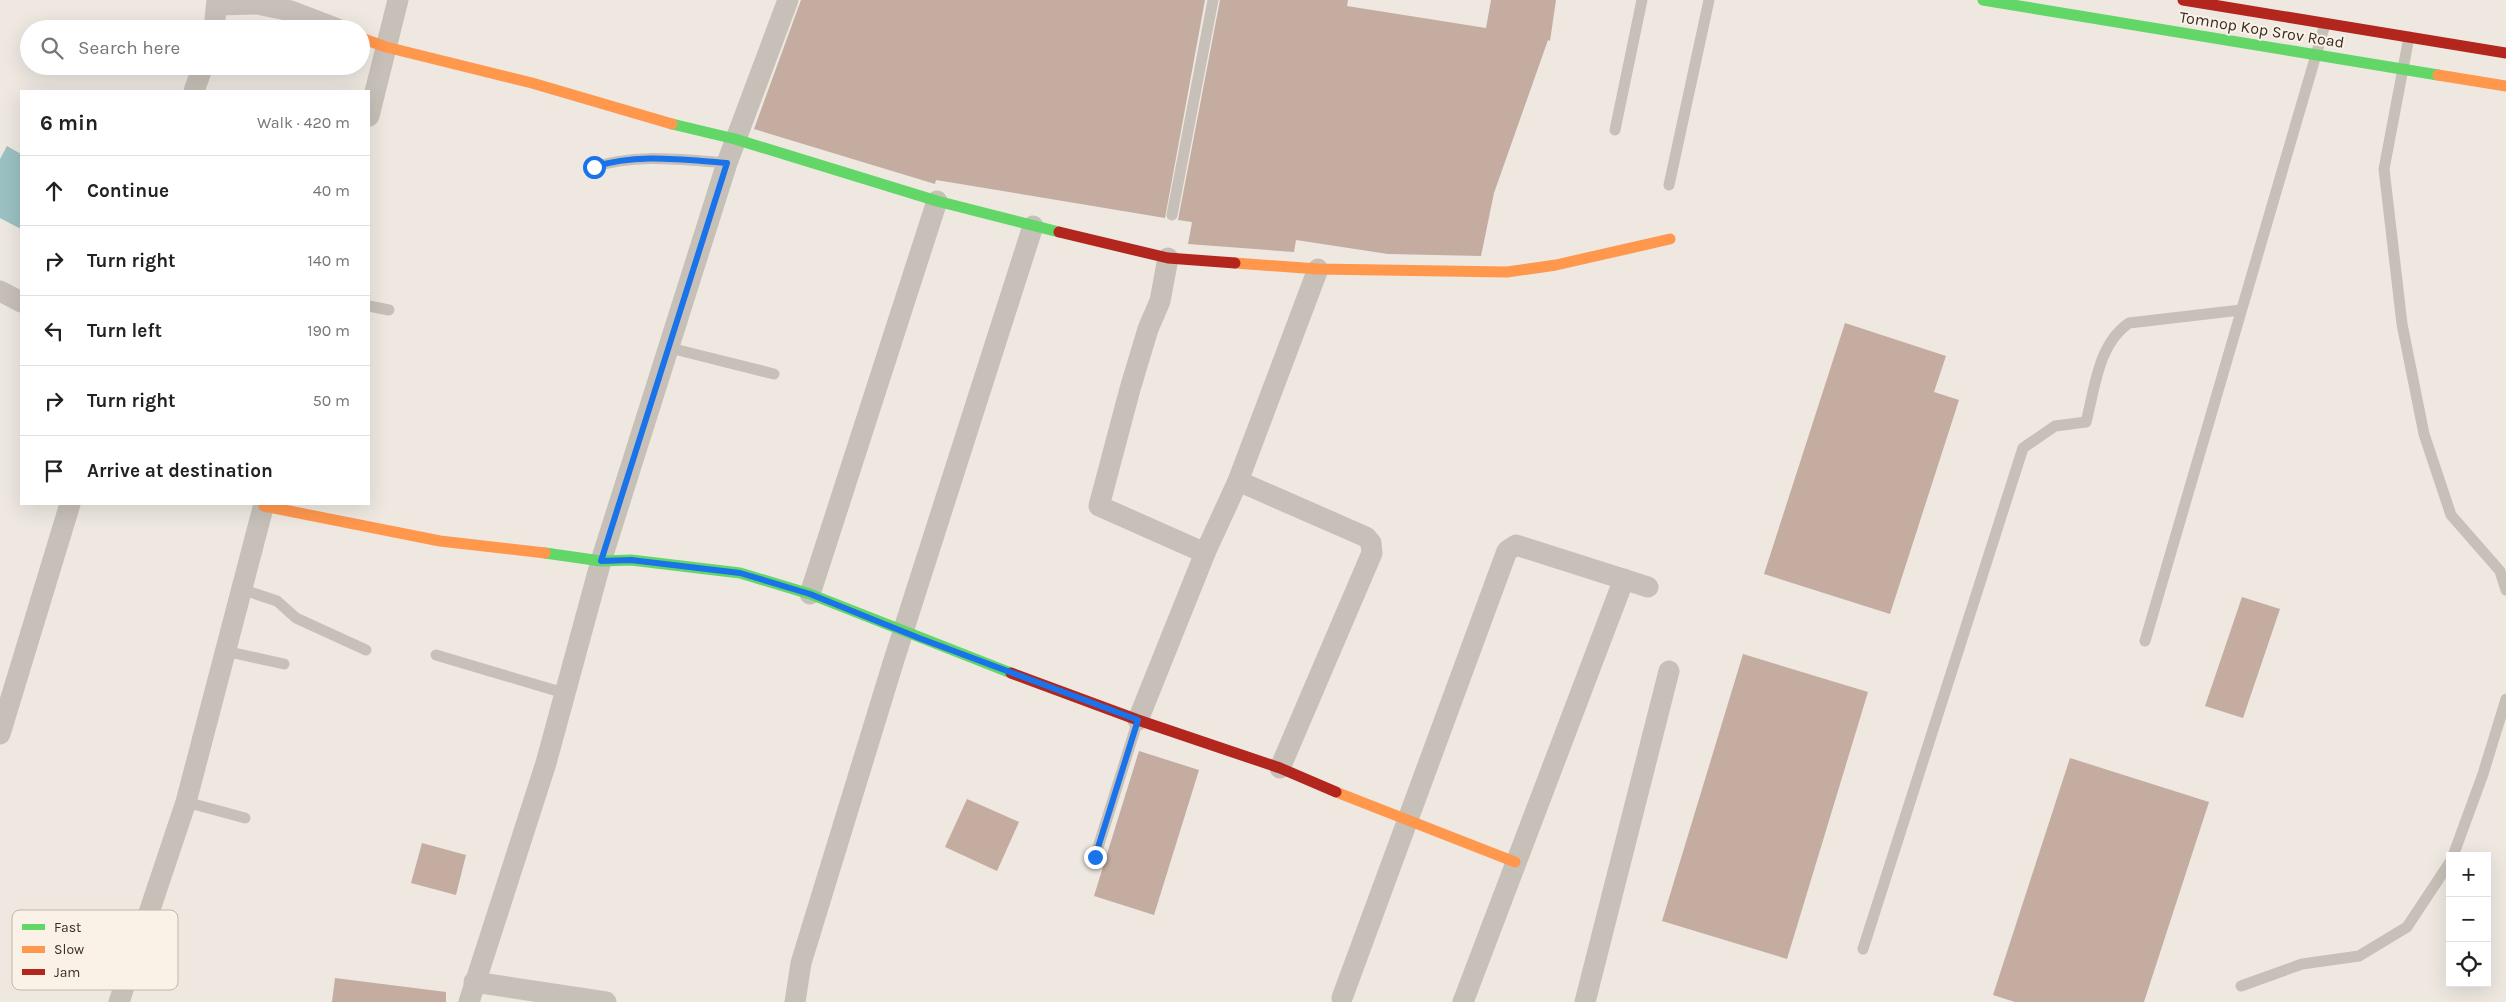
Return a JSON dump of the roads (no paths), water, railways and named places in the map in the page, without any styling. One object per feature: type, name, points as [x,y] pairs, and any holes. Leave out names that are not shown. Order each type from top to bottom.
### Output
[{"type":"street","points":[[370,112],[398,0]]},
{"type":"street","points":[[469,1002],[546,763],[601,561],[727,163],[788,0]]},
{"type":"street","name":"Tomnop Kop Srov Road","points":[[1983,0],[2506,86]]},
{"type":"street","name":"Tomnop Kop Srov Road","points":[[2183,0],[2506,53]]},
{"type":"street","points":[[215,20],[217,3],[258,4],[291,11],[314,20]]},
{"type":"street","points":[[370,41],[386,47],[532,83],[698,132],[735,140],[937,201],[1168,258],[1318,269],[1507,272],[1556,265],[1670,239]]},
{"type":"street","points":[[194,90],[200,75]]},
{"type":"street","points":[[810,594],[937,201]]},
{"type":"street","points":[[795,1002],[801,963],[903,632],[1033,226]]},
{"type":"street","points":[[1168,258],[1160,301],[1148,329],[1130,389],[1099,506],[1204,553]]},
{"type":"street","points":[[1138,720],[1204,553],[1238,481],[1318,269]]},
{"type":"street","points":[[0,291],[20,301]]},
{"type":"street","points":[[1238,481],[1366,536],[1371,543],[1372,553],[1280,768]]},
{"type":"street","points":[[0,734],[4,707],[70,505]]},
{"type":"street","points":[[150,910],[186,802],[241,588],[260,505]]},
{"type":"street","points":[[264,505],[366,528],[440,541],[526,550],[601,561],[631,560],[740,573],[810,594],[903,632],[1138,720],[1280,768],[1407,821],[1515,862]]},
{"type":"street","points":[[1342,998],[1507,550],[1516,545],[1648,587]]},
{"type":"street","points":[[1463,1002],[1624,579]]},
{"type":"street","points":[[1585,1002],[1669,671]]},
{"type":"street","points":[[474,982],[606,1002]]},
{"type":"street","points":[[119,1002],[123,990]]},
{"type":"lane","points":[[1172,215],[1213,0]]},
{"type":"lane","points":[[1615,130],[1642,0]]},
{"type":"lane","points":[[1669,186],[1709,0]]},
{"type":"lane","points":[[2145,641],[2325,24]]},
{"type":"lane","points":[[2409,37],[2384,168],[2402,324],[2424,434],[2451,514],[2500,571],[2506,590]]},
{"type":"lane","points":[[594,167],[616,160],[660,158],[727,163]]},
{"type":"lane","points":[[370,306],[389,310]]},
{"type":"lane","points":[[1863,949],[2023,448],[2055,426],[2086,422],[2105,350],[2117,332],[2129,323],[2242,310]]},
{"type":"lane","points":[[670,348],[774,374]]},
{"type":"lane","points":[[241,588],[277,601],[296,618],[366,650]]},
{"type":"lane","points":[[225,651],[284,664]]},
{"type":"lane","points":[[436,655],[564,694]]},
{"type":"lane","points":[[2454,852],[2483,774],[2506,699]]},
{"type":"lane","points":[[1095,857],[1138,720]]},
{"type":"lane","points":[[186,802],[246,818]]},
{"type":"lane","points":[[2241,986],[2302,964],[2359,956],[2367,952],[2407,927],[2446,868]]},
{"type":"water","points":[[7,146],[20,153],[20,228],[0,218],[0,159]]}]
